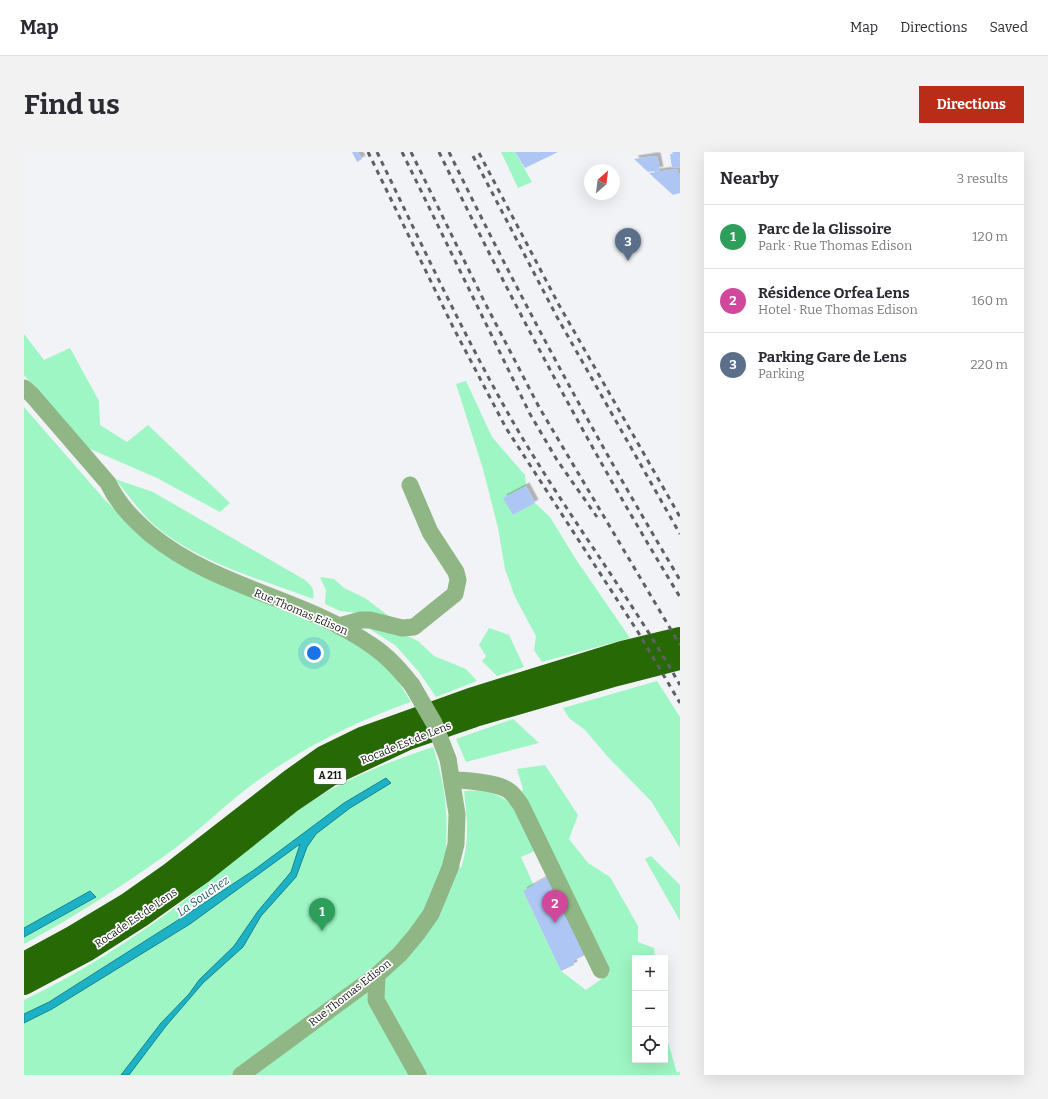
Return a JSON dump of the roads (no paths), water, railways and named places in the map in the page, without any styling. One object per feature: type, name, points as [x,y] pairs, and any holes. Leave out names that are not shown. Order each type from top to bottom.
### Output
[{"type":"highway","name":"Rocade Est de Lens","points":[[24,962],[72,937],[127,904],[171,874],[292,779],[323,757],[364,737],[470,699],[622,652],[680,638]]},
{"type":"highway","name":"Rocade Est de Lens","points":[[24,984],[88,950],[140,917],[203,872],[290,802],[331,775],[408,739],[475,716],[616,675],[680,659]]},
{"type":"street","name":"Rue Thomas Edison","points":[[24,388],[32,395],[108,483],[116,499],[139,524],[182,558],[227,581],[339,626],[373,646],[393,662],[412,685],[434,723],[448,759],[453,780],[457,822],[456,844],[450,868],[427,919],[400,954],[377,975],[242,1075]]},
{"type":"street","points":[[339,626],[361,620],[370,620],[402,628],[414,627],[455,594],[458,580],[456,572],[430,532],[410,485]]},
{"type":"street","points":[[453,780],[467,780],[498,786],[507,789],[514,795],[521,805],[601,970]]},
{"type":"street","points":[[377,975],[376,1000],[418,1075]]},
{"type":"water","points":[[386,778],[391,783],[350,808],[316,834],[307,847],[296,877],[261,916],[243,947],[203,983],[166,1026],[129,1075],[121,1075],[161,1023],[189,994],[199,980],[234,946],[258,911],[291,872],[300,844],[190,924],[52,1009],[24,1023],[24,1014],[49,1002],[186,915],[254,870],[344,803]]},
{"type":"water","points":[[90,891],[96,897],[24,937],[24,928]]},
{"type":"railway","points":[[368,152],[453,327],[506,428],[638,632],[680,703]]},
{"type":"railway","points":[[377,152],[460,322],[513,422],[554,488],[640,619],[680,685]]},
{"type":"railway","points":[[402,152],[530,414],[557,460],[597,517]]},
{"type":"railway","points":[[411,152],[484,301],[539,407],[680,645]]},
{"type":"railway","points":[[439,152],[554,378],[647,543],[680,597]]},
{"type":"railway","points":[[449,152],[503,261],[560,369],[649,528],[680,580]]},
{"type":"railway","points":[[479,153],[559,305],[680,517]]},
{"type":"railway","points":[[473,156],[557,317],[680,534]]},
{"type":"place","name":"Parking Gare de Lens","points":[[628,261]]},
{"type":"place","name":"Résidence Orfea Lens","points":[[555,923]]},
{"type":"place","name":"Parc de la Glissoire","points":[[322,931]]},
{"type":"water label","name":"La Souchez","points":[[203,896]]}]
